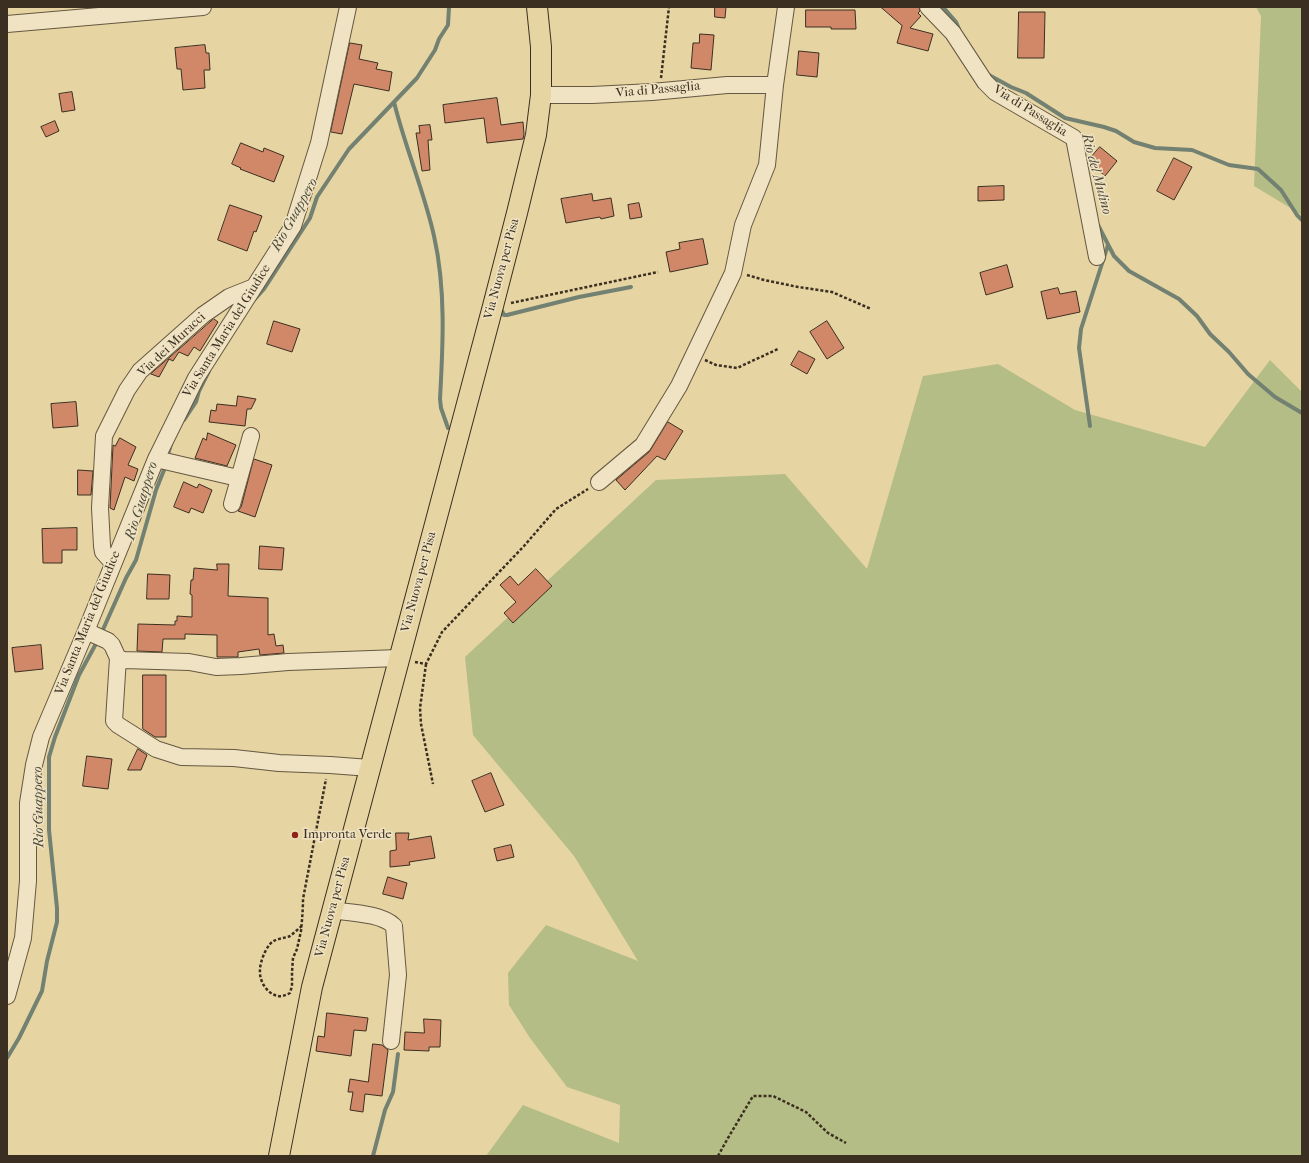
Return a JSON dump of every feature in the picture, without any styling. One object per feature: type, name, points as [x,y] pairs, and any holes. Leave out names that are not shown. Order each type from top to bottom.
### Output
[{"type":"main road","name":"Via Nuova per Pisa","points":[[279,1156],[312,987],[331,910],[493,306],[536,135],[541,96],[541,47],[537,7]]},
{"type":"street","points":[[7,24],[202,7]]},
{"type":"street","name":"Via Santa Maria del Giudice","points":[[7,996],[23,938],[28,881],[28,804],[34,765],[41,737],[88,633],[113,563],[196,378],[293,226],[319,142],[348,7]]},
{"type":"street","points":[[600,482],[643,445],[679,386],[733,270],[744,225],[767,165],[775,85],[786,7]]},
{"type":"street","name":"Via di Passaglia","points":[[928,7],[953,33],[985,82],[996,92],[1074,138],[1097,257]]},
{"type":"street","name":"Via di Passaglia","points":[[541,96],[660,91],[727,84],[775,85]]},
{"type":"street","name":"Via dei Muracci","points":[[113,563],[103,552],[100,508],[104,436],[127,390],[140,371],[203,315],[229,298],[254,287]]},
{"type":"street","points":[[232,504],[238,478],[251,436]]},
{"type":"street","points":[[159,459],[238,478]]},
{"type":"street","points":[[88,633],[108,641],[112,645],[118,658],[114,721],[156,749],[181,757],[234,758],[279,763],[370,768]]},
{"type":"street","points":[[118,658],[124,660],[188,662],[216,667],[288,662],[399,658]]},
{"type":"street","points":[[331,910],[376,916],[389,921],[394,926],[398,975],[391,1041]]},
{"type":"path","points":[[660,91],[669,7]]},
{"type":"path","points":[[733,270],[764,280],[832,292],[872,309]]},
{"type":"path","points":[[493,306],[658,272]]},
{"type":"path","points":[[694,355],[716,365],[737,368],[778,349]]},
{"type":"path","points":[[434,784],[421,724],[420,708],[426,664],[442,632],[524,546],[556,509],[600,482]]},
{"type":"path","points":[[399,658],[426,664]]},
{"type":"path","points":[[302,926],[289,936],[271,943],[266,951],[260,970],[261,980],[263,986],[277,996],[283,996],[290,993],[292,986],[292,963],[300,941],[302,926],[303,899],[325,780],[330,765]]},
{"type":"path","points":[[718,1156],[753,1096],[773,1096],[806,1112],[828,1133],[846,1143]]},
{"type":"green space","points":[[1256,7],[1302,7],[1302,215],[1254,186],[1261,16]]},
{"type":"green space","points":[[1270,360],[1302,392],[1302,1156],[486,1156],[523,1105],[619,1143],[620,1105],[567,1087],[530,1038],[509,1005],[508,973],[546,925],[638,961],[574,856],[473,735],[465,657],[656,480],[785,474],[867,569],[923,376],[998,364],[1075,410],[1205,447]]},
{"type":"building","points":[[715,7],[726,7],[725,18],[715,17]]},
{"type":"building","points":[[881,7],[919,7],[920,11],[918,13],[921,16],[910,28],[933,34],[928,51],[897,43],[902,26]]},
{"type":"building","points":[[806,10],[855,10],[856,29],[806,27]]},
{"type":"building","points":[[1019,12],[1045,12],[1044,58],[1018,58]]},
{"type":"building","points":[[700,34],[714,35],[711,70],[691,68],[693,43],[699,43]]},
{"type":"building","points":[[350,43],[362,45],[359,59],[378,63],[376,69],[392,72],[389,91],[354,84],[342,134],[331,132]]},
{"type":"building","points":[[205,45],[206,53],[209,53],[210,70],[204,70],[205,88],[183,90],[181,69],[177,69],[175,48]]},
{"type":"building","points":[[799,51],[819,53],[817,77],[797,75]]},
{"type":"building","points":[[72,92],[75,110],[62,112],[59,94]]},
{"type":"building","points":[[497,98],[501,125],[523,122],[523,139],[487,143],[484,118],[445,123],[443,105]]},
{"type":"building","points":[[55,121],[59,131],[46,137],[41,127]]},
{"type":"building","points":[[430,125],[432,140],[428,140],[430,170],[422,171],[416,133],[420,133],[419,126]]},
{"type":"building","points":[[241,143],[263,152],[264,148],[284,156],[274,182],[240,169],[241,168],[232,164]]},
{"type":"building","points":[[1100,147],[1117,161],[1105,176],[1088,161]]},
{"type":"building","points":[[1174,158],[1192,167],[1174,200],[1157,191]]},
{"type":"building","points":[[1004,186],[1004,200],[978,201],[978,187]]},
{"type":"building","points":[[592,194],[593,201],[611,198],[614,216],[566,223],[561,199]]},
{"type":"building","points":[[639,203],[642,217],[630,219],[628,205]]},
{"type":"building","points":[[230,205],[262,216],[256,232],[254,231],[247,251],[218,240]]},
{"type":"building","points":[[703,239],[708,264],[670,272],[666,252],[680,249],[679,243]]},
{"type":"building","points":[[1007,265],[1013,287],[986,295],[980,273]]},
{"type":"building","points":[[1058,288],[1060,294],[1076,291],[1080,312],[1047,319],[1041,292]]},
{"type":"building","points":[[214,319],[218,322],[200,351],[194,347],[188,356],[179,352],[173,361],[169,359],[159,377],[151,374]]},
{"type":"building","points":[[274,321],[300,329],[292,352],[267,344]]},
{"type":"building","points":[[827,321],[844,348],[827,359],[810,332]]},
{"type":"building","points":[[799,351],[815,359],[807,374],[791,365]]},
{"type":"building","points":[[238,396],[256,399],[251,409],[247,409],[245,426],[209,422],[211,410],[216,411],[217,404],[236,406]]},
{"type":"building","points":[[76,402],[78,426],[53,428],[51,404]]},
{"type":"building","points":[[668,422],[683,431],[665,460],[657,456],[625,490],[616,480],[649,452]]},
{"type":"building","points":[[208,433],[236,445],[227,466],[195,458],[203,438],[206,440]]},
{"type":"building","points":[[120,438],[136,447],[128,465],[138,469],[134,481],[125,477],[114,510],[110,508],[113,445],[115,446]]},
{"type":"building","points":[[254,459],[272,465],[255,517],[238,511],[241,507]]},
{"type":"building","points":[[78,470],[93,471],[91,495],[78,495]]},
{"type":"building","points":[[184,482],[197,488],[199,484],[212,490],[203,513],[191,508],[189,513],[174,507]]},
{"type":"building","points":[[77,528],[77,550],[62,550],[62,563],[43,563],[42,529]]},
{"type":"building","points":[[260,546],[284,548],[282,570],[259,569]]},
{"type":"building","points":[[217,564],[229,564],[228,596],[268,598],[268,635],[274,634],[276,646],[283,645],[284,653],[260,655],[259,649],[238,652],[238,657],[217,657],[217,635],[185,634],[185,639],[163,639],[162,652],[137,651],[138,624],[175,625],[177,616],[192,617],[192,595],[190,594],[194,568],[217,570]]},
{"type":"building","points":[[536,569],[552,586],[513,623],[504,613],[516,602],[500,585],[510,576],[518,585]]},
{"type":"building","points":[[148,574],[170,575],[169,599],[147,599]]},
{"type":"building","points":[[41,645],[43,669],[15,672],[12,648]]},
{"type":"building","points":[[143,675],[166,675],[166,737],[155,737],[143,729]]},
{"type":"building","points":[[138,749],[147,755],[141,770],[128,770]]},
{"type":"building","points":[[87,756],[112,759],[108,789],[83,786]]},
{"type":"building","points":[[491,773],[504,805],[485,812],[472,781]]},
{"type":"building","points":[[396,833],[409,833],[408,840],[431,836],[435,858],[409,862],[410,865],[390,867],[390,851],[396,850]]},
{"type":"building","points":[[511,845],[514,857],[497,861],[494,849]]},
{"type":"building","points":[[388,877],[407,883],[403,899],[383,894]]},
{"type":"building","points":[[327,1013],[368,1018],[366,1031],[354,1030],[351,1056],[316,1051],[318,1036],[324,1037]]},
{"type":"building","points":[[424,1019],[441,1020],[440,1047],[429,1047],[429,1051],[404,1050],[405,1032],[424,1033]]},
{"type":"building","points":[[373,1044],[382,1045],[388,1050],[382,1096],[365,1094],[363,1112],[350,1110],[353,1092],[348,1092],[350,1079],[368,1082]]},
{"type":"waterway","name":"Rio Guappero","points":[[254,300],[264,289],[310,218],[317,197],[349,149],[417,78],[435,50],[439,39],[448,25],[449,7]]},
{"type":"waterway","name":"Rio del Mulino","points":[[943,7],[956,22],[959,29]]},
{"type":"waterway","points":[[987,74],[1026,93],[1065,118],[1104,127],[1116,131],[1134,142],[1155,148],[1192,150],[1229,165],[1258,169],[1281,190],[1297,215],[1302,220]]},
{"type":"waterway","points":[[394,102],[403,136],[430,219],[438,256],[443,317],[440,399],[441,408],[448,428]]},
{"type":"waterway","name":"Rio del Mulino","points":[[1098,225],[1114,256],[1129,271],[1179,299],[1197,316],[1210,334],[1229,352],[1248,374],[1275,397],[1302,413]]},
{"type":"waterway","points":[[1090,426],[1079,348],[1081,329],[1108,245]]},
{"type":"waterway","points":[[502,311],[504,315],[507,315],[579,297],[631,287]]},
{"type":"waterway","name":"Rio Guappero","points":[[184,420],[196,402],[199,391],[209,371]]},
{"type":"waterway","name":"Rio Guappero","points":[[167,458],[171,444]]},
{"type":"waterway","name":"Rio Guappero","points":[[101,634],[126,578],[136,560],[156,490],[166,465]]},
{"type":"waterway","name":"Rio Guappero","points":[[7,1058],[19,1038],[42,991],[47,961],[57,922],[57,908],[49,830],[49,757],[55,737],[79,675],[98,640]]},
{"type":"waterway","points":[[373,1156],[385,1110],[393,1092],[398,1054]]},
{"type":"place","name":"Impronta Verde","points":[[295,835]]}]
